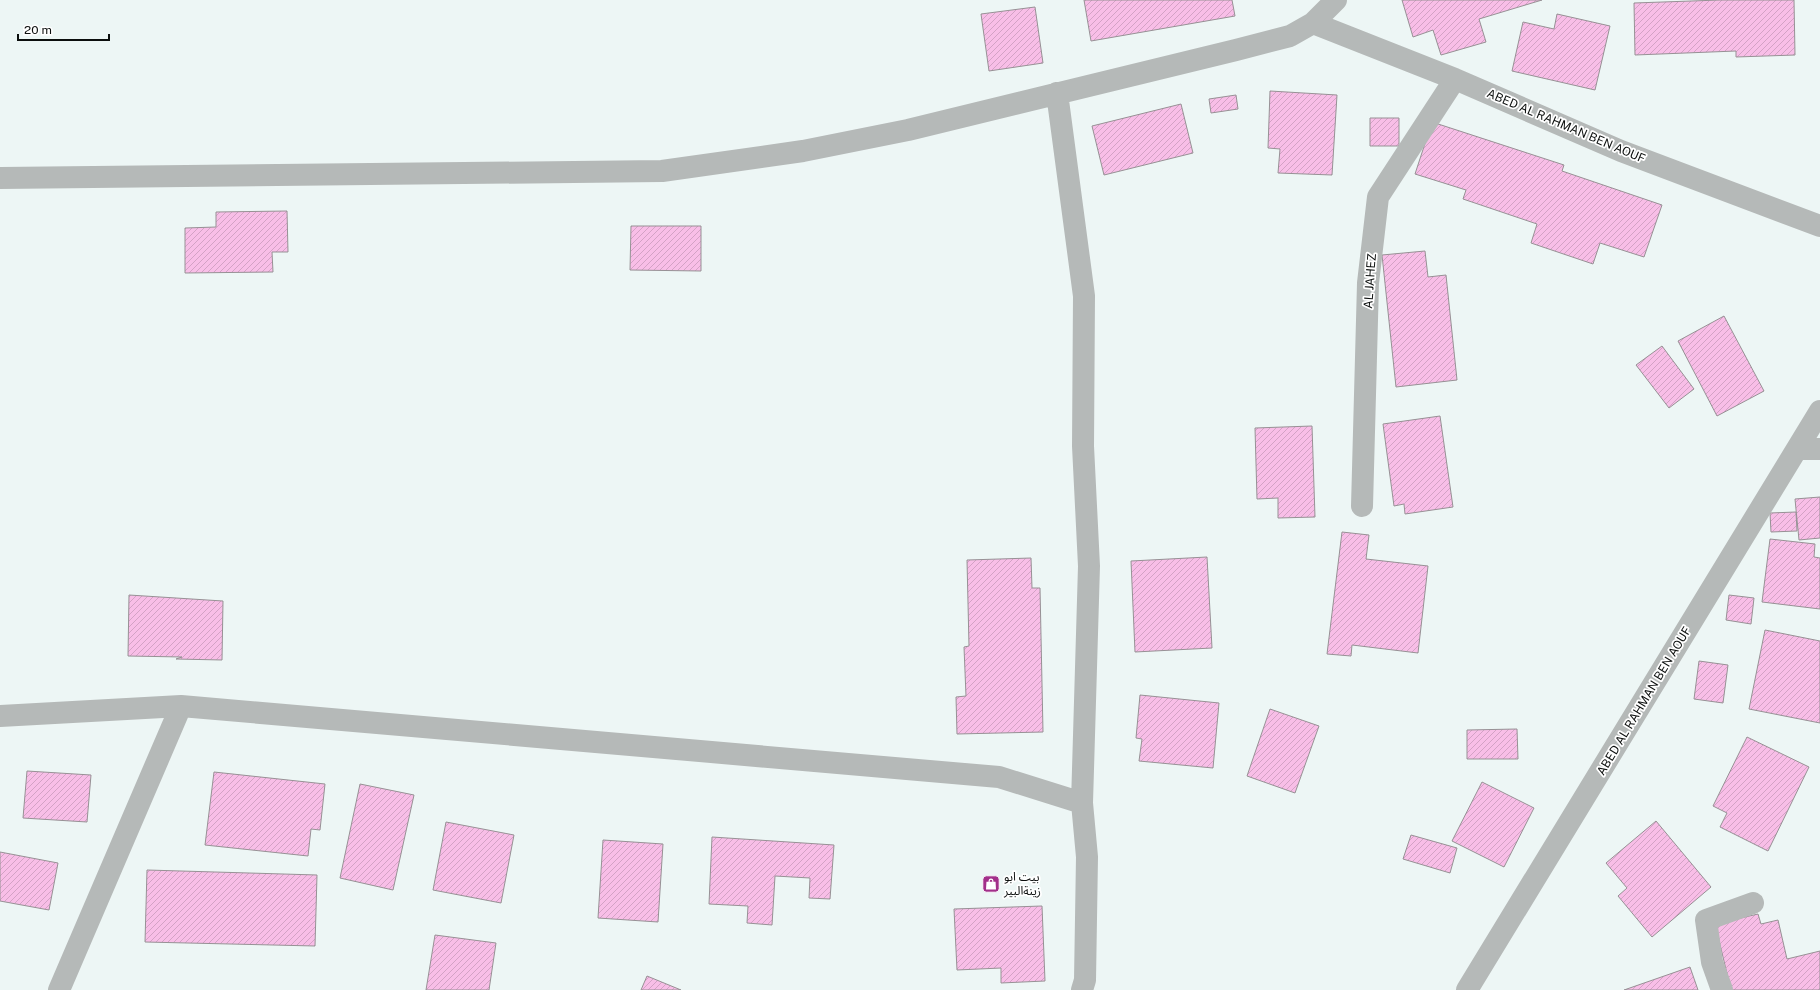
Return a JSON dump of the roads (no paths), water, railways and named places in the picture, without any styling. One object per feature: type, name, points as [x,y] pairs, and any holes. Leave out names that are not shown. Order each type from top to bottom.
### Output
[{"type":"street","points":[[0,178],[662,171],[803,151],[908,130],[1290,36],[1313,23],[1336,0]]},
{"type":"street","name":"ABED AL RAHMAN BEN AOUF","points":[[1313,23],[1455,79],[1621,151],[1820,226]]},
{"type":"street","name":"AL JAHEZ","points":[[1362,506],[1368,283],[1378,197],[1455,79]]},
{"type":"street","points":[[1057,93],[1084,296],[1083,446],[1089,566],[1082,803],[1087,857],[1086,980],[1082,990]]},
{"type":"street","name":"ABED AL RAHMAN BEN AOUF","points":[[1467,990],[1820,412]]},
{"type":"street","points":[[1798,449],[1820,449]]},
{"type":"street","points":[[0,716],[181,706],[999,777],[1082,803]]},
{"type":"street","points":[[59,990],[181,706]]},
{"type":"street","points":[[1722,990],[1712,962],[1706,920],[1753,903]]},
{"type":"place","name":"بيت ابو زينةالبير","points":[[991,884]]}]
